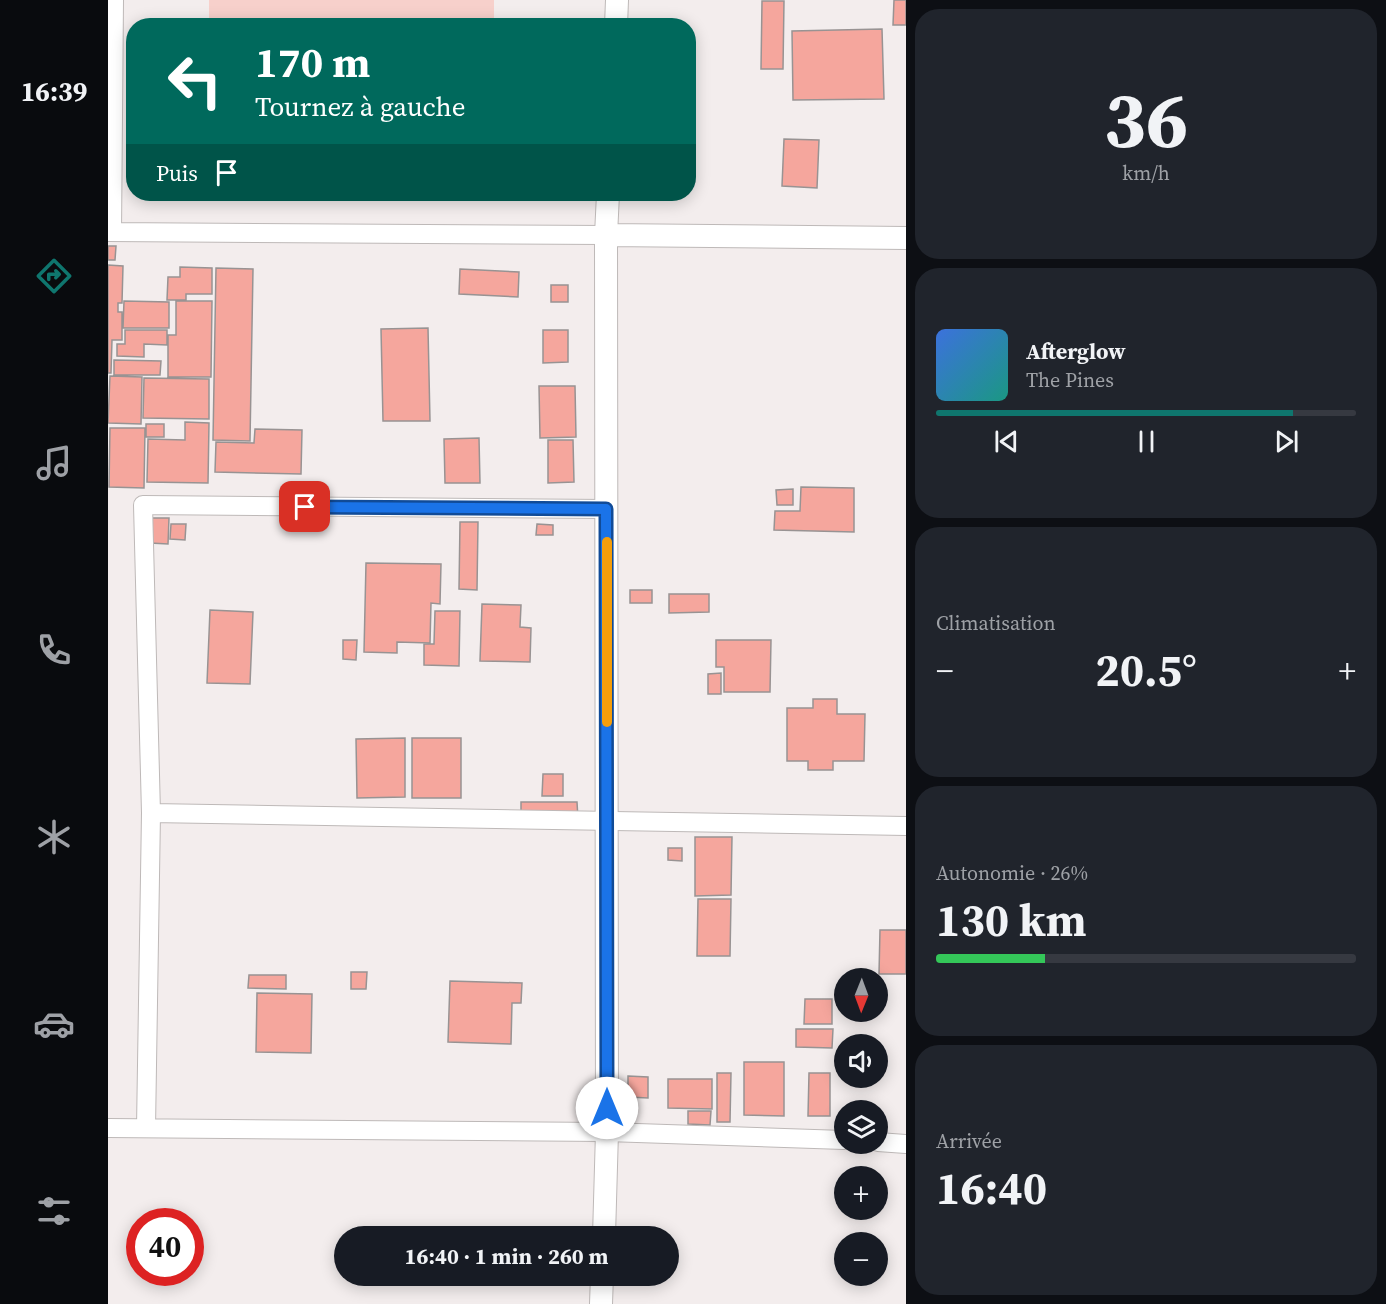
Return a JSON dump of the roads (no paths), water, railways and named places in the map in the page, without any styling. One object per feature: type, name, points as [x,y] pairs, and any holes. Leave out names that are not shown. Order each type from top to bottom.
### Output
[{"type":"street","points":[[114,0],[110,232],[906,238]]},
{"type":"street","points":[[616,18],[617,0]]},
{"type":"street","points":[[604,1226],[608,1132],[608,201]]},
{"type":"street","points":[[146,1128],[151,813],[143,505],[606,509]]},
{"type":"street","points":[[151,813],[906,826]]},
{"type":"street","points":[[108,1128],[608,1132],[834,1140]]},
{"type":"street","points":[[888,1143],[906,1144]]},
{"type":"street","points":[[601,1304],[602,1286]]}]
